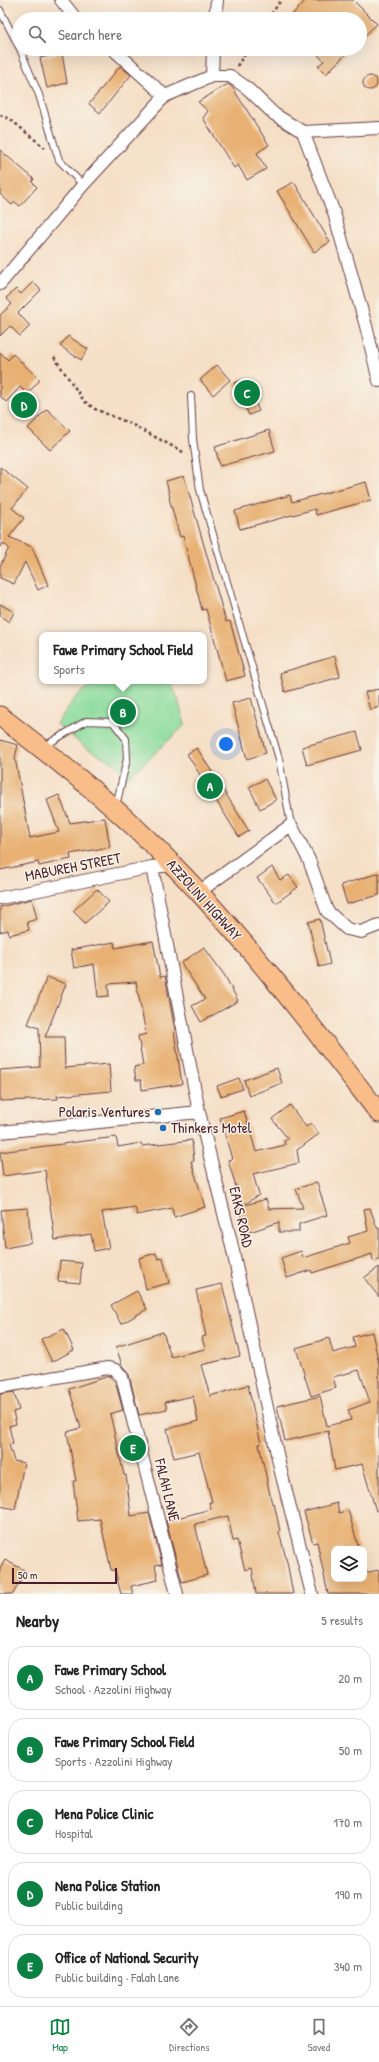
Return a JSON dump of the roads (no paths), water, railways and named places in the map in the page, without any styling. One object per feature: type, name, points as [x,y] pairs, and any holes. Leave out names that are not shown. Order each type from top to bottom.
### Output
[{"type":"main road","name":"AZZOLINI HIGHWAY","points":[[0,716],[116,809],[199,892],[264,968],[379,1113]]},
{"type":"street","points":[[61,0],[70,12]]},
{"type":"street","points":[[216,12],[217,0]]},
{"type":"street","points":[[120,56],[165,96]]},
{"type":"street","points":[[212,76],[213,56]]},
{"type":"street","points":[[0,284],[83,184],[165,96],[212,76],[230,76],[247,88],[274,114],[303,132],[379,128]]},
{"type":"street","points":[[303,132],[334,213],[366,326],[379,381]]},
{"type":"street","points":[[199,892],[291,825],[308,860],[326,911],[347,929],[361,932],[379,925]]},
{"type":"street","points":[[152,867],[173,865]]},
{"type":"street","name":"MABUREH STREET","points":[[0,898],[152,867]]},
{"type":"street","name":"EAKS ROAD","points":[[152,867],[199,1112],[231,1242],[281,1472],[312,1594]]},
{"type":"street","points":[[0,1132],[199,1112]]},
{"type":"street","name":"FALAH LANE","points":[[0,1387],[108,1368],[116,1370],[122,1377],[177,1594]]},
{"type":"lane","points":[[0,10],[12,33]]},
{"type":"lane","points":[[23,56],[39,95],[59,160],[83,184]]},
{"type":"lane","points":[[191,396],[195,456],[200,490],[279,758],[291,825]]},
{"type":"lane","points":[[41,748],[86,721],[113,722],[126,739],[127,758],[116,809]]},
{"type":"place","name":"Mena Police Clinic","points":[[247,393]]},
{"type":"place","name":"Nena Police Station","points":[[24,405]]},
{"type":"place","name":"Fawe Primary School Field","points":[[123,712]]},
{"type":"place","name":"Fawe Primary School","points":[[210,786]]},
{"type":"place","name":"Polaris Ventures","points":[[158,1112]]},
{"type":"place","name":"Thinkers Motel","points":[[163,1128]]},
{"type":"place","name":"Office of National Security","points":[[133,1448]]}]
